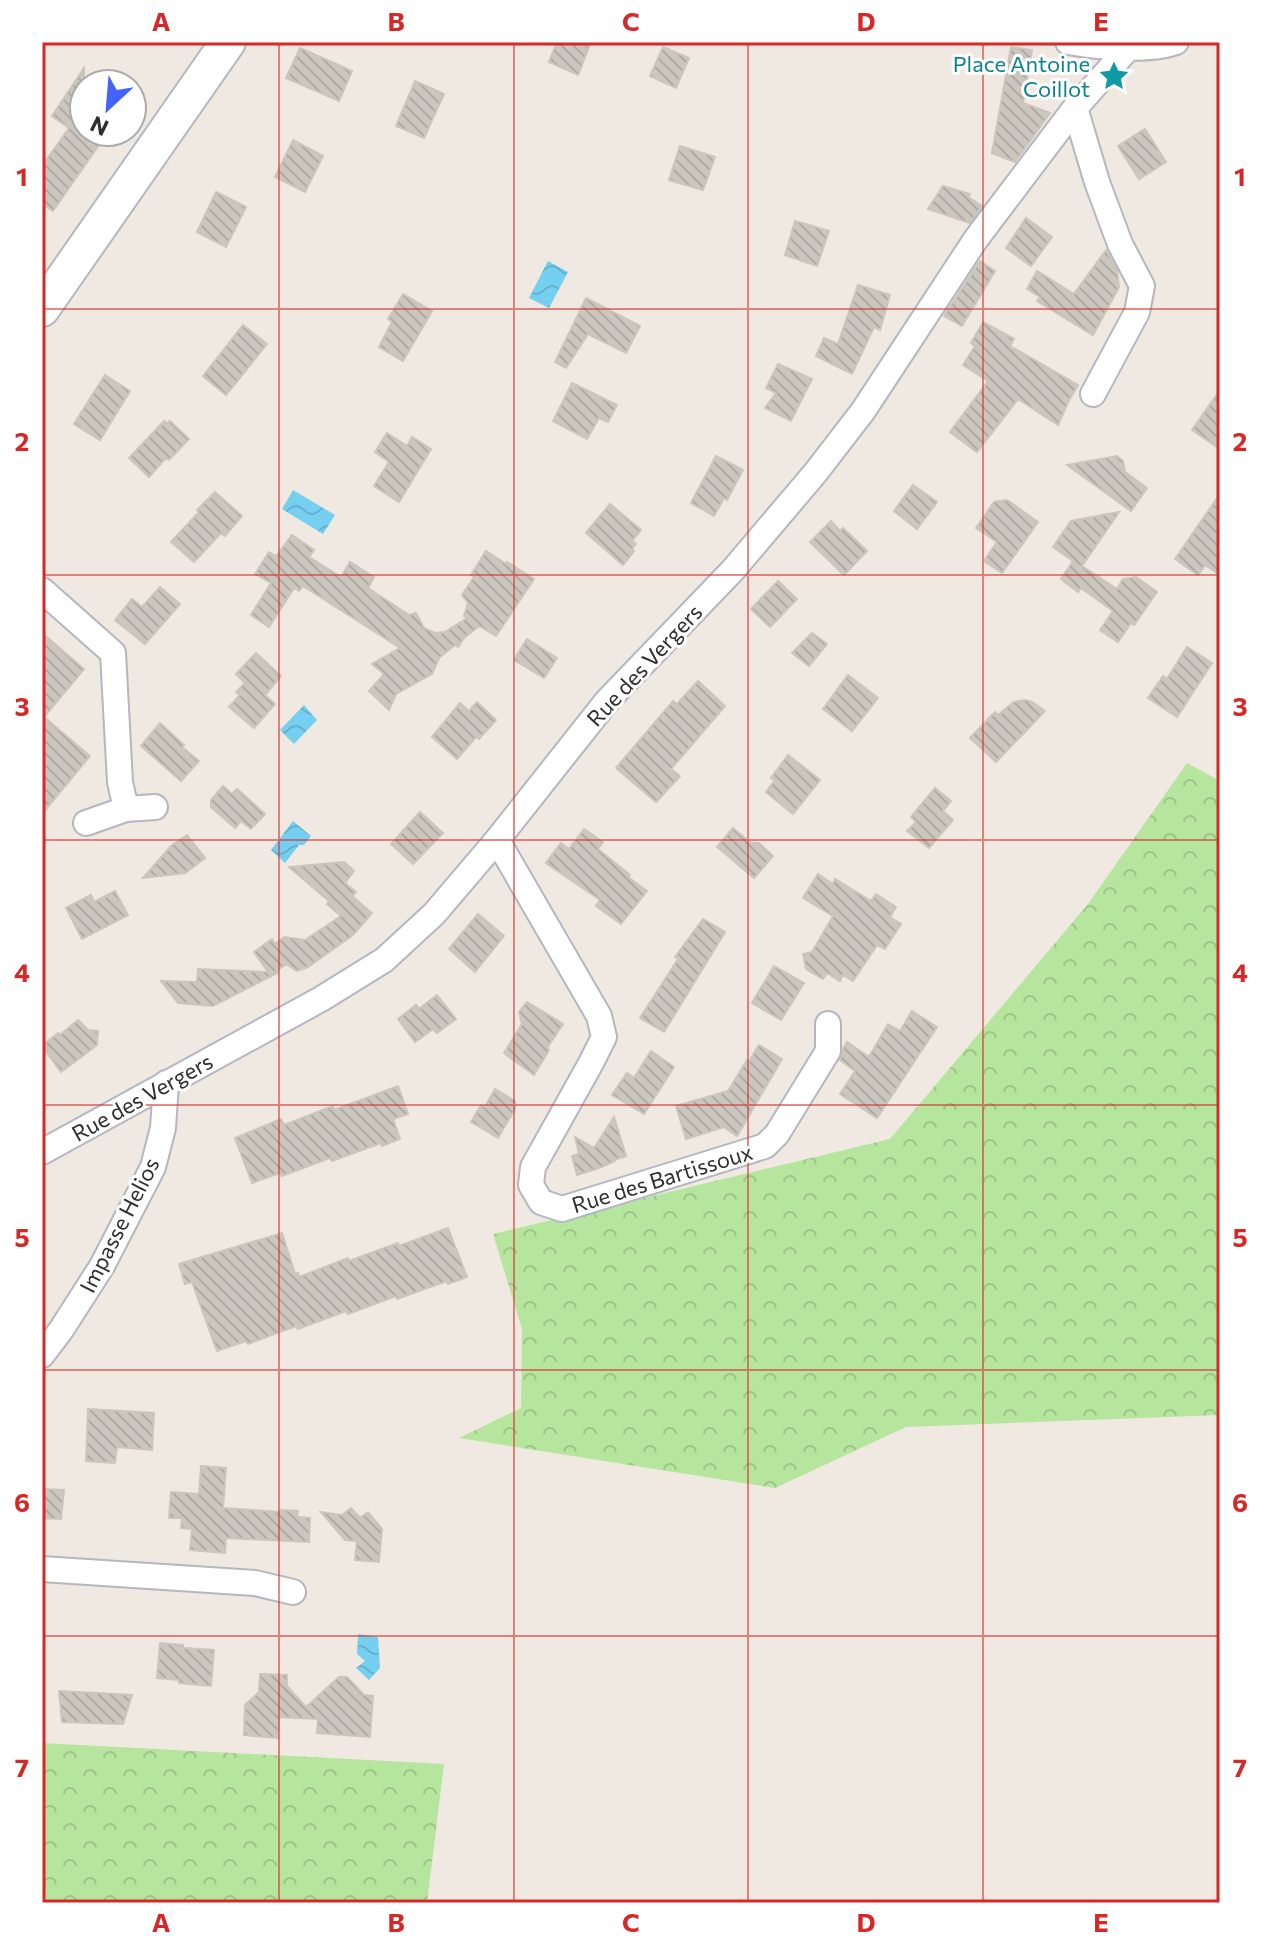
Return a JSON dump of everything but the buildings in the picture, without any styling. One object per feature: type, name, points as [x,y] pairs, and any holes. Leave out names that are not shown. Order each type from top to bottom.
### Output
[{"type":"street","points":[[42,309],[228,42]]},
{"type":"street","points":[[1068,42],[1089,45],[1168,45],[1176,42]]},
{"type":"street","name":"Rue des Vergers","points":[[42,1152],[321,999],[384,960],[434,914],[607,701],[733,570],[816,472],[863,411],[976,239],[1075,108],[1128,44]]},
{"type":"street","points":[[1075,108],[1120,244],[1142,286],[1137,312],[1093,394]]},
{"type":"street","points":[[42,590],[113,653],[120,782],[126,809]]},
{"type":"street","points":[[86,823],[126,809],[155,807]]},
{"type":"street","name":"Rue des Bartissoux","points":[[497,840],[599,1016],[604,1037],[533,1167],[531,1185],[541,1202],[562,1209],[765,1146],[777,1134],[828,1051],[828,1024]]},
{"type":"street","name":"Impasse Helios","points":[[42,1355],[102,1266],[153,1167],[163,1128],[166,1083]]},
{"type":"street","points":[[42,1569],[255,1583],[293,1592]]},
{"type":"green space","points":[[1187,763],[1220,781],[1220,1415],[906,1427],[775,1488],[459,1438],[521,1408],[522,1329],[493,1234],[890,1139],[1088,904]]},
{"type":"green space","points":[[42,1743],[444,1764],[427,1903],[42,1903]]},
{"type":"water","points":[[548,261],[568,272],[549,308],[529,298]]},
{"type":"water","points":[[293,490],[335,515],[323,534],[282,509]]},
{"type":"water","points":[[304,705],[317,720],[294,744],[280,730]]},
{"type":"water","points":[[293,821],[311,836],[304,845],[299,845],[285,863],[271,850]]},
{"type":"water","points":[[358,1634],[378,1637],[380,1668],[369,1680],[356,1668],[365,1661],[357,1654]]},
{"type":"place","name":"Place Antoine Coillot","points":[[1114,76]]}]
